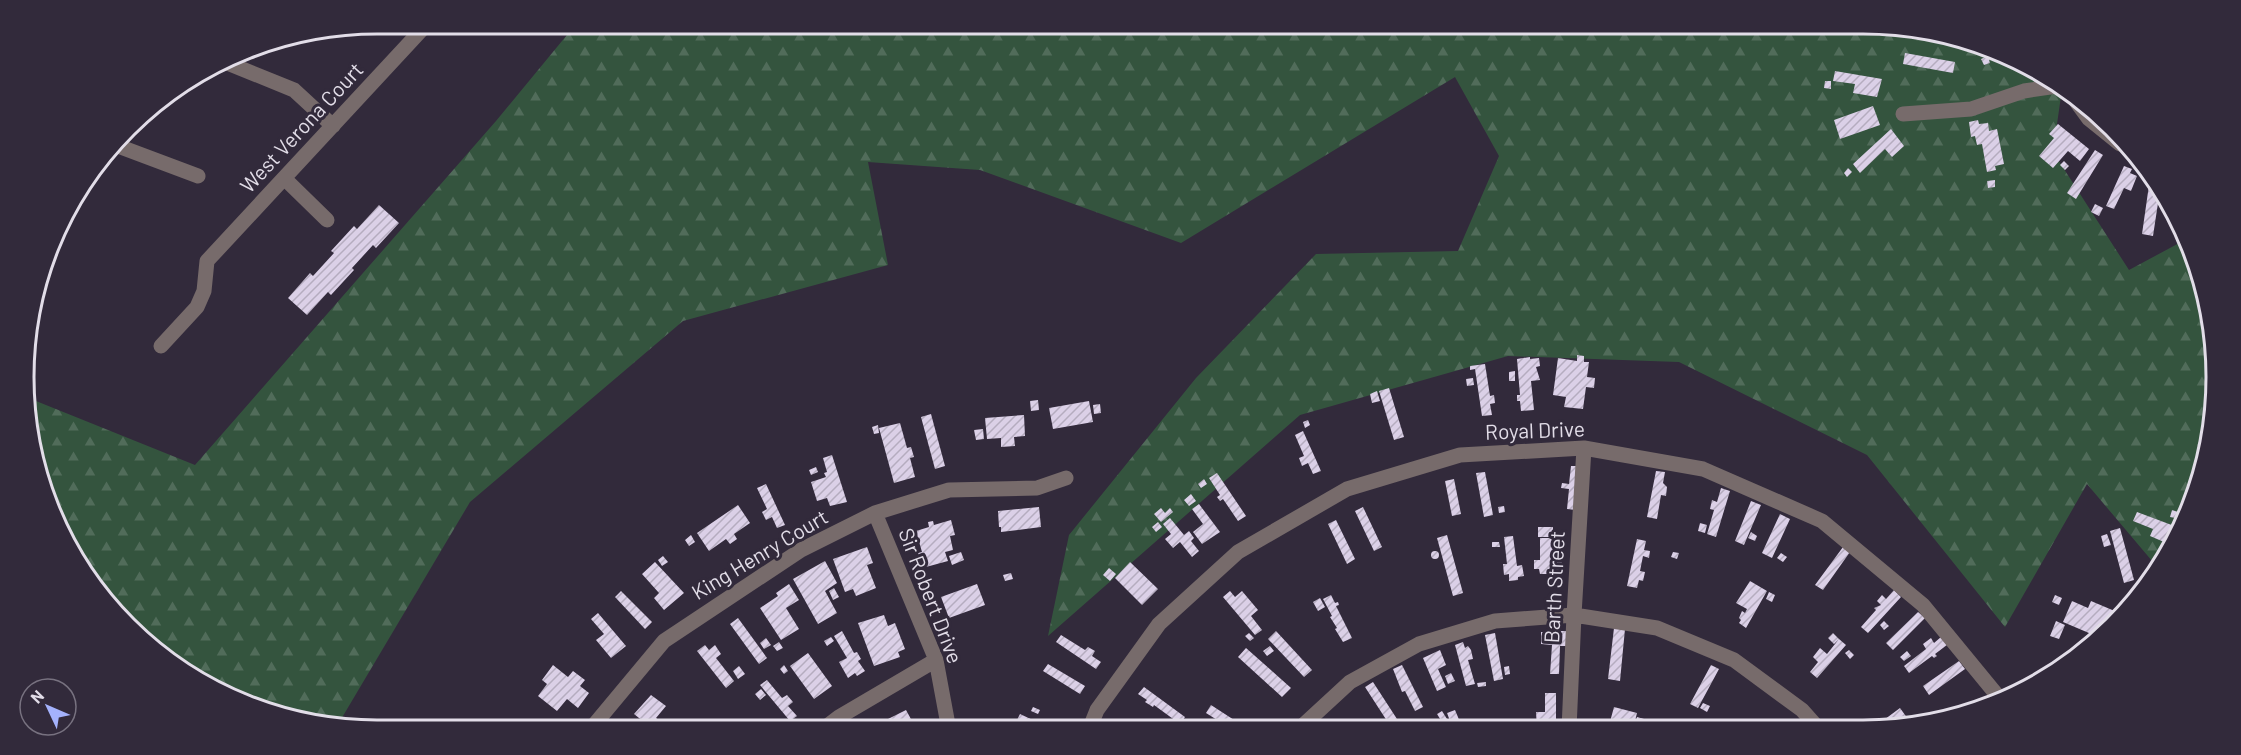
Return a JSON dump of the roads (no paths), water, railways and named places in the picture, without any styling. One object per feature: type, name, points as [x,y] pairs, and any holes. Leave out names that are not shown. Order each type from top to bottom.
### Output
[{"type":"street","name":"West Verona Court","points":[[161,346],[197,308],[204,291],[207,261],[418,34]]},
{"type":"street","points":[[235,66],[294,90],[333,126]]},
{"type":"street","points":[[1903,114],[1971,110],[2024,91],[2047,88]]},
{"type":"street","points":[[123,148],[198,176]]},
{"type":"street","points":[[284,178],[327,220]]},
{"type":"street","name":"Barth Street","points":[[1569,720],[1584,448]]},
{"type":"street","name":"Royal Drive","points":[[1093,720],[1097,710],[1159,624],[1238,552],[1327,500],[1347,489],[1460,455],[1584,448],[1703,469],[1822,521],[1923,605],[1996,694]]},
{"type":"street","name":"King Henry Court","points":[[598,720],[664,641],[801,550],[875,513],[950,490],[1037,488],[1066,478]]},
{"type":"street","name":"Sir Robert Drive","points":[[875,513],[936,660],[946,720]]},
{"type":"street","points":[[1309,720],[1350,682],[1419,644],[1495,621],[1574,615],[1657,628],[1734,660],[1802,710],[1811,720]]},
{"type":"street","points":[[835,720],[936,660]]}]
